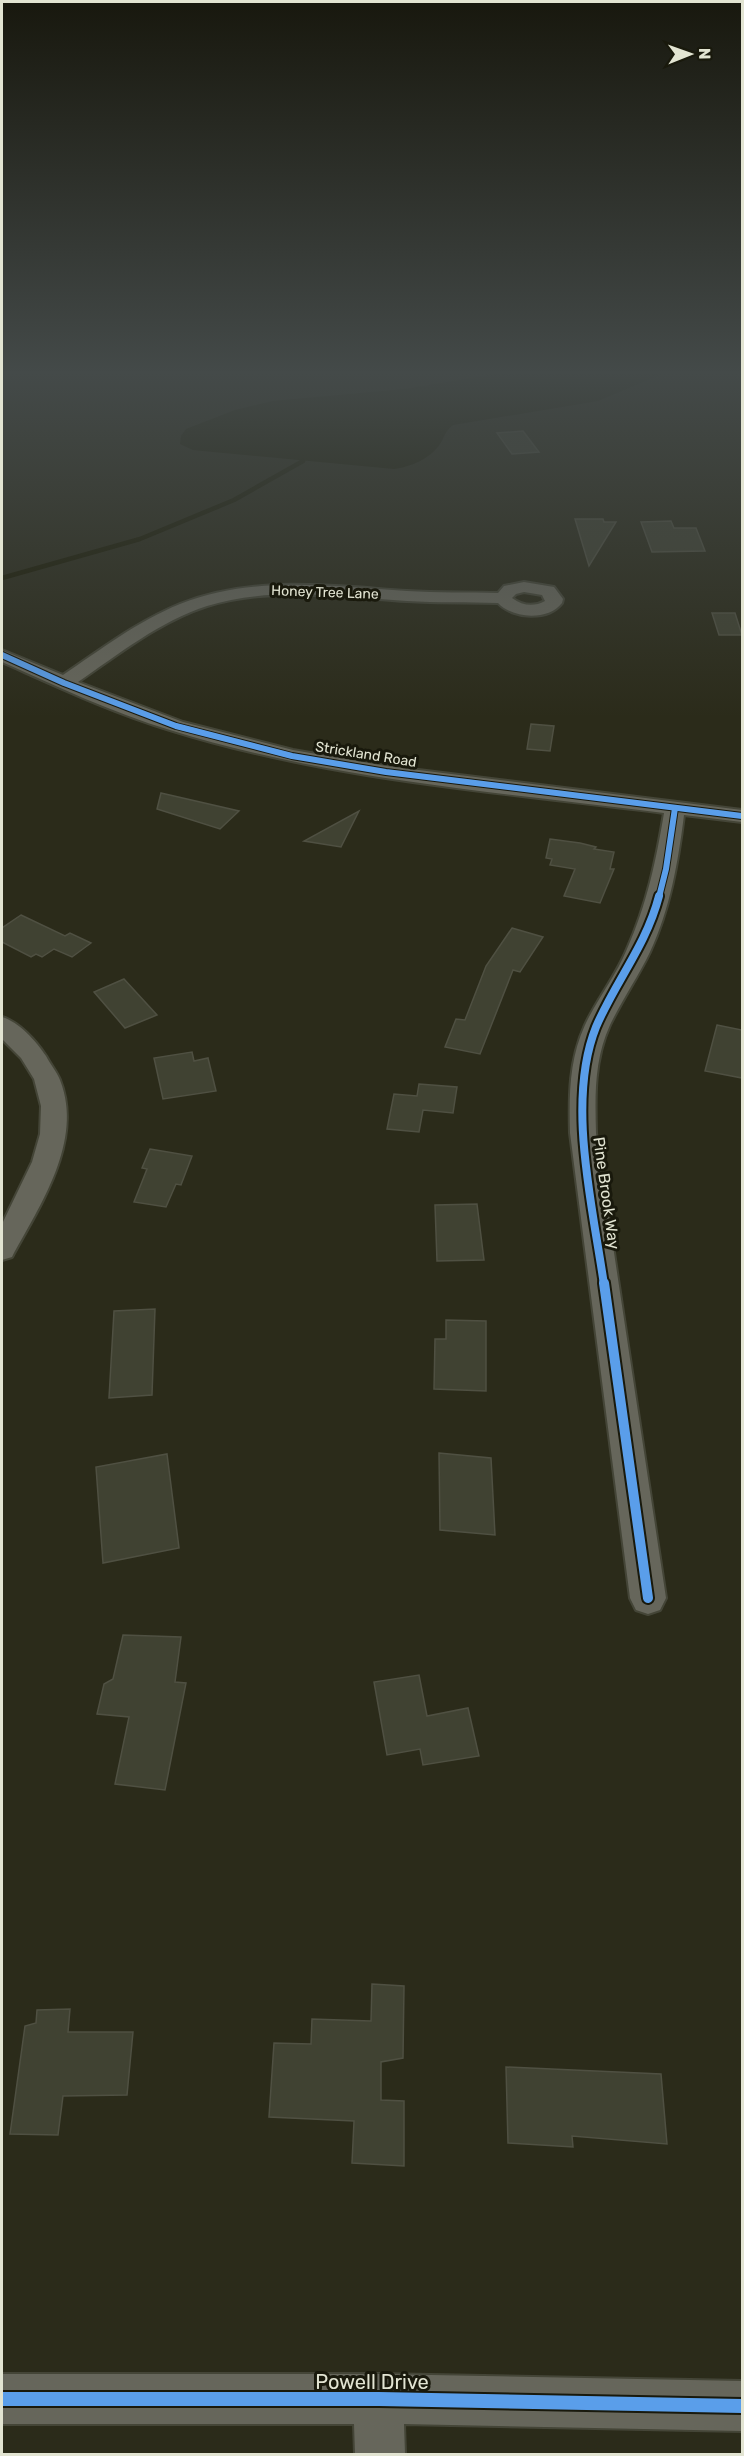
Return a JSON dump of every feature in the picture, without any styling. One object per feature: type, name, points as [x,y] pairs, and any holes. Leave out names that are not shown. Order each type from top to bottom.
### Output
[{"type":"street","name":"Honey Tree Lane","points":[[64,683],[172,613],[200,602],[235,593],[297,588],[410,596],[503,598]]},
{"type":"street","name":"Strickland Road","points":[[2,655],[64,683],[176,726],[292,756],[386,772],[742,816]]},
{"type":"street","name":"Pine Brook Way","points":[[648,1598],[583,1133],[582,1085],[587,1055],[597,1026],[638,952],[657,904],[666,869],[675,808]]},
{"type":"street","points":[[2,1025],[22,1041],[40,1064],[54,1102],[52,1145],[40,1178],[2,1249]]},
{"type":"street","name":"Powell Drive","points":[[2,2399],[379,2399],[742,2406]]},
{"type":"street","points":[[379,2399],[380,2454]]},
{"type":"building","points":[[575,519],[603,519],[604,522],[616,522],[589,566]]},
{"type":"building","points":[[671,521],[674,528],[696,528],[705,551],[652,552],[641,522]]},
{"type":"building","points":[[712,613],[735,613],[742,635],[719,635]]},
{"type":"building","points":[[531,724],[554,726],[550,751],[527,749]]},
{"type":"building","points":[[161,793],[239,811],[220,829],[157,809]]},
{"type":"building","points":[[359,811],[341,847],[304,841]]},
{"type":"building","points":[[550,839],[580,843],[596,847],[594,849],[614,852],[610,869],[614,869],[600,903],[564,896],[575,869],[550,865],[552,859],[546,858]]},
{"type":"building","points":[[21,915],[65,936],[70,933],[91,943],[72,957],[54,949],[42,957],[36,954],[31,957],[2,942],[2,928]]},
{"type":"building","points":[[512,928],[543,937],[520,972],[513,970],[480,1054],[445,1047],[456,1019],[465,1020],[486,966]]},
{"type":"building","points":[[124,979],[157,1015],[125,1028],[94,992]]},
{"type":"building","points":[[717,1025],[742,1030],[742,1078],[705,1071]]},
{"type":"building","points":[[192,1052],[194,1061],[208,1058],[216,1091],[163,1099],[154,1058]]},
{"type":"building","points":[[419,1084],[457,1087],[453,1113],[423,1110],[419,1132],[387,1129],[394,1094],[417,1096]]},
{"type":"building","points":[[150,1149],[192,1156],[181,1185],[176,1184],[166,1207],[134,1202],[147,1169],[142,1168]]},
{"type":"building","points":[[477,1204],[484,1260],[437,1261],[435,1205]]},
{"type":"building","points":[[155,1309],[152,1395],[109,1398],[114,1311]]},
{"type":"building","points":[[446,1320],[486,1321],[486,1391],[434,1389],[435,1339],[446,1339]]},
{"type":"building","points":[[439,1453],[491,1458],[495,1535],[440,1530]]},
{"type":"building","points":[[167,1454],[179,1548],[103,1563],[96,1467]]},
{"type":"building","points":[[123,1635],[181,1637],[175,1682],[186,1683],[165,1790],[115,1784],[129,1717],[97,1714],[104,1684],[113,1679]]},
{"type":"building","points":[[419,1675],[427,1716],[468,1708],[479,1756],[423,1765],[420,1749],[387,1755],[374,1682]]},
{"type":"building","points":[[372,1984],[404,1986],[403,2058],[381,2062],[381,2100],[404,2101],[404,2166],[352,2163],[354,2121],[269,2117],[274,2043],[311,2044],[312,2019],[371,2021]]},
{"type":"building","points":[[70,2009],[68,2032],[133,2032],[127,2095],[63,2096],[58,2135],[10,2134],[25,2026],[36,2023],[37,2010]]},
{"type":"building","points":[[506,2067],[661,2074],[667,2144],[572,2136],[573,2147],[508,2143]]},
{"type":"waterway","points":[[2,578],[140,539],[234,500],[256,488]]},
{"type":"cycle path","points":[[2,655],[64,683],[176,726],[292,756],[386,772],[742,816]]},
{"type":"cycle path","points":[[648,1598],[583,1133],[582,1085],[587,1055],[597,1026],[638,952],[657,904],[666,869],[675,808]]},
{"type":"cycle path","points":[[2,2399],[379,2399],[742,2406]]}]
